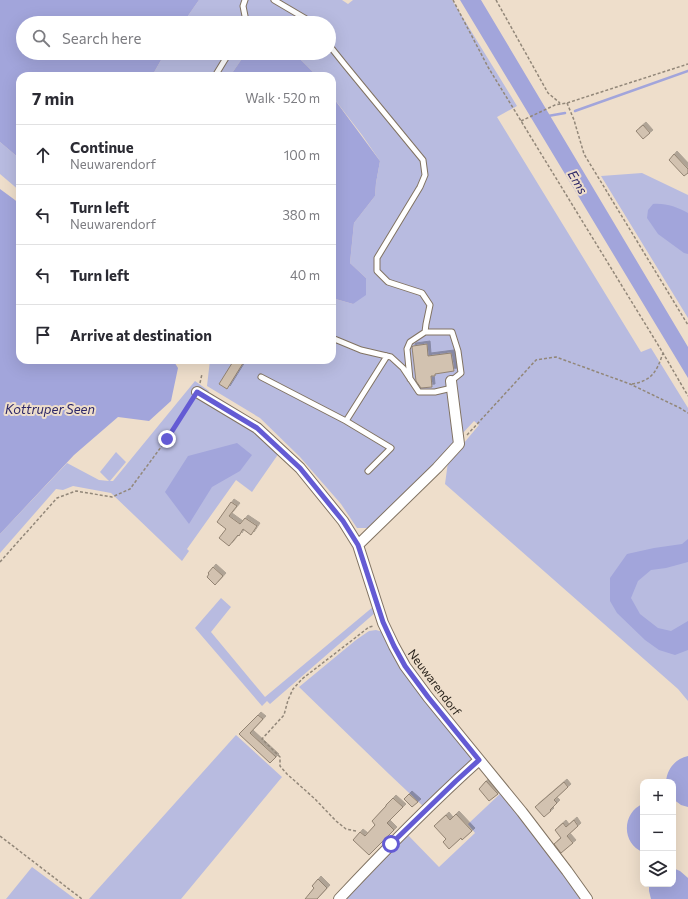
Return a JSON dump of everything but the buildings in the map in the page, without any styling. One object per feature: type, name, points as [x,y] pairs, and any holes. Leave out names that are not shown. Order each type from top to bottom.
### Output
[{"type":"street","points":[[358,545],[437,468],[459,444],[452,384]]},
{"type":"street","name":"Neuwarendorf","points":[[197,392],[257,428],[300,468],[343,521],[358,545],[383,622],[405,666],[428,697],[522,812],[587,899]]},
{"type":"street","points":[[339,899],[391,844],[479,760]]},
{"type":"lane","points":[[245,0],[245,16]]},
{"type":"lane","points":[[274,0],[301,16]]},
{"type":"lane","points":[[336,54],[423,160],[425,175],[420,187],[377,258],[378,271],[388,282],[422,293],[430,305],[425,332]]},
{"type":"lane","points":[[217,72],[225,60]]},
{"type":"lane","points":[[336,340],[361,350],[391,358],[403,368],[410,379],[419,392],[435,392],[452,384],[461,373],[458,352],[452,332],[425,332],[410,342],[408,349],[410,379]]},
{"type":"lane","points":[[346,422],[387,356]]},
{"type":"lane","points":[[261,377],[346,422],[391,448],[368,471]]},
{"type":"path","points":[[453,0],[488,67],[688,396]]},
{"type":"path","points":[[496,0],[548,93],[560,103]]},
{"type":"path","points":[[522,121],[554,105],[688,64]]},
{"type":"path","points":[[567,102],[584,154],[688,325]]},
{"type":"path","points":[[630,384],[642,382],[654,374],[663,353]]},
{"type":"path","points":[[459,444],[536,360],[556,357],[630,384],[688,413]]},
{"type":"path","points":[[0,562],[57,498],[76,490],[112,497],[130,489],[167,439],[197,392]]},
{"type":"path","points":[[356,831],[346,829],[336,821],[315,799],[287,774],[280,766],[280,757],[262,739],[284,715],[293,689],[302,679],[369,627],[383,622]]},
{"type":"path","points":[[0,836],[82,899]]},
{"type":"shaded area","points":[[199,0],[342,0],[348,4],[353,0],[452,0],[517,106],[497,117],[641,352],[651,348],[688,408],[688,701],[678,689],[445,484],[448,462],[479,425],[474,421],[439,459],[369,528],[357,528],[341,504],[300,457],[260,418],[207,386],[210,364],[336,364],[336,299],[353,304],[366,278],[350,263],[354,223],[375,196],[380,161],[336,101],[336,72],[313,72],[301,60],[336,60],[336,16],[188,16]]},
{"type":"shaded area","points":[[161,60],[241,60],[233,72],[154,72]]},
{"type":"shaded area","points":[[0,142],[16,156],[16,188],[0,174]]},
{"type":"shaded area","points":[[642,173],[688,195],[688,318],[601,176]]},
{"type":"shaded area","points":[[195,381],[209,391],[203,400],[254,432],[279,453],[252,492],[236,480],[187,549],[189,551],[182,561],[111,493],[73,486],[63,490],[56,489],[0,553],[0,534],[67,463],[99,480],[109,481],[100,472],[116,452],[126,462],[110,481],[113,481]]},
{"type":"shaded area","points":[[221,598],[231,607],[211,632],[265,697],[374,606],[376,612],[270,704],[267,701],[262,706],[195,628]]},
{"type":"shaded area","points":[[376,630],[383,632],[472,756],[471,764],[425,808],[299,687],[356,640],[369,631]]},
{"type":"shaded area","points":[[236,735],[282,777],[181,899],[89,899]]},
{"type":"shaded area","points":[[502,792],[582,899],[343,899],[406,833],[439,867],[475,833],[468,824]]},
{"type":"shaded area","points":[[32,867],[75,899],[6,899]]},
{"type":"water","points":[[0,0],[199,0],[188,16],[16,16],[16,60],[161,60],[154,72],[16,72],[16,156],[0,142]]},
{"type":"water","name":"Ems","points":[[460,0],[481,0],[688,347],[688,378]]},
{"type":"water","points":[[241,60],[301,60],[313,72],[233,72]]},
{"type":"water","points":[[336,101],[380,161],[375,196],[354,223],[350,263],[366,278],[366,295],[353,304],[336,299]]},
{"type":"water","name":"Kottruper Seen","points":[[0,189],[16,201],[16,364],[176,364],[178,368],[171,401],[149,421],[118,417],[74,455],[0,534]]},
{"type":"water","points":[[653,204],[671,206],[688,213],[688,254],[684,253],[658,234],[647,218],[648,210]]},
{"type":"water","points":[[237,443],[252,455],[240,471],[212,487],[189,524],[165,492],[188,456]]},
{"type":"water","points":[[688,539],[688,562],[666,568],[651,570],[638,581],[631,598],[640,614],[658,628],[671,631],[688,621],[688,650],[675,655],[659,650],[645,640],[617,613],[610,601],[610,578],[627,554],[682,544]]},
{"type":"water","points":[[688,756],[688,807],[681,805],[676,801],[676,779],[667,779],[672,765],[683,757]]},
{"type":"water","points":[[640,806],[640,850],[631,842],[627,828],[631,814]]},
{"type":"water","points":[[676,869],[688,878],[688,899],[651,899],[649,887],[676,887]]},
{"type":"waterway","points":[[575,111],[688,71]]},
{"type":"waterway","points":[[548,116],[565,113]]},
{"type":"route","points":[[167,439],[197,392],[257,428],[300,468],[343,521],[358,545],[383,622],[405,666],[479,760],[391,844]]}]
